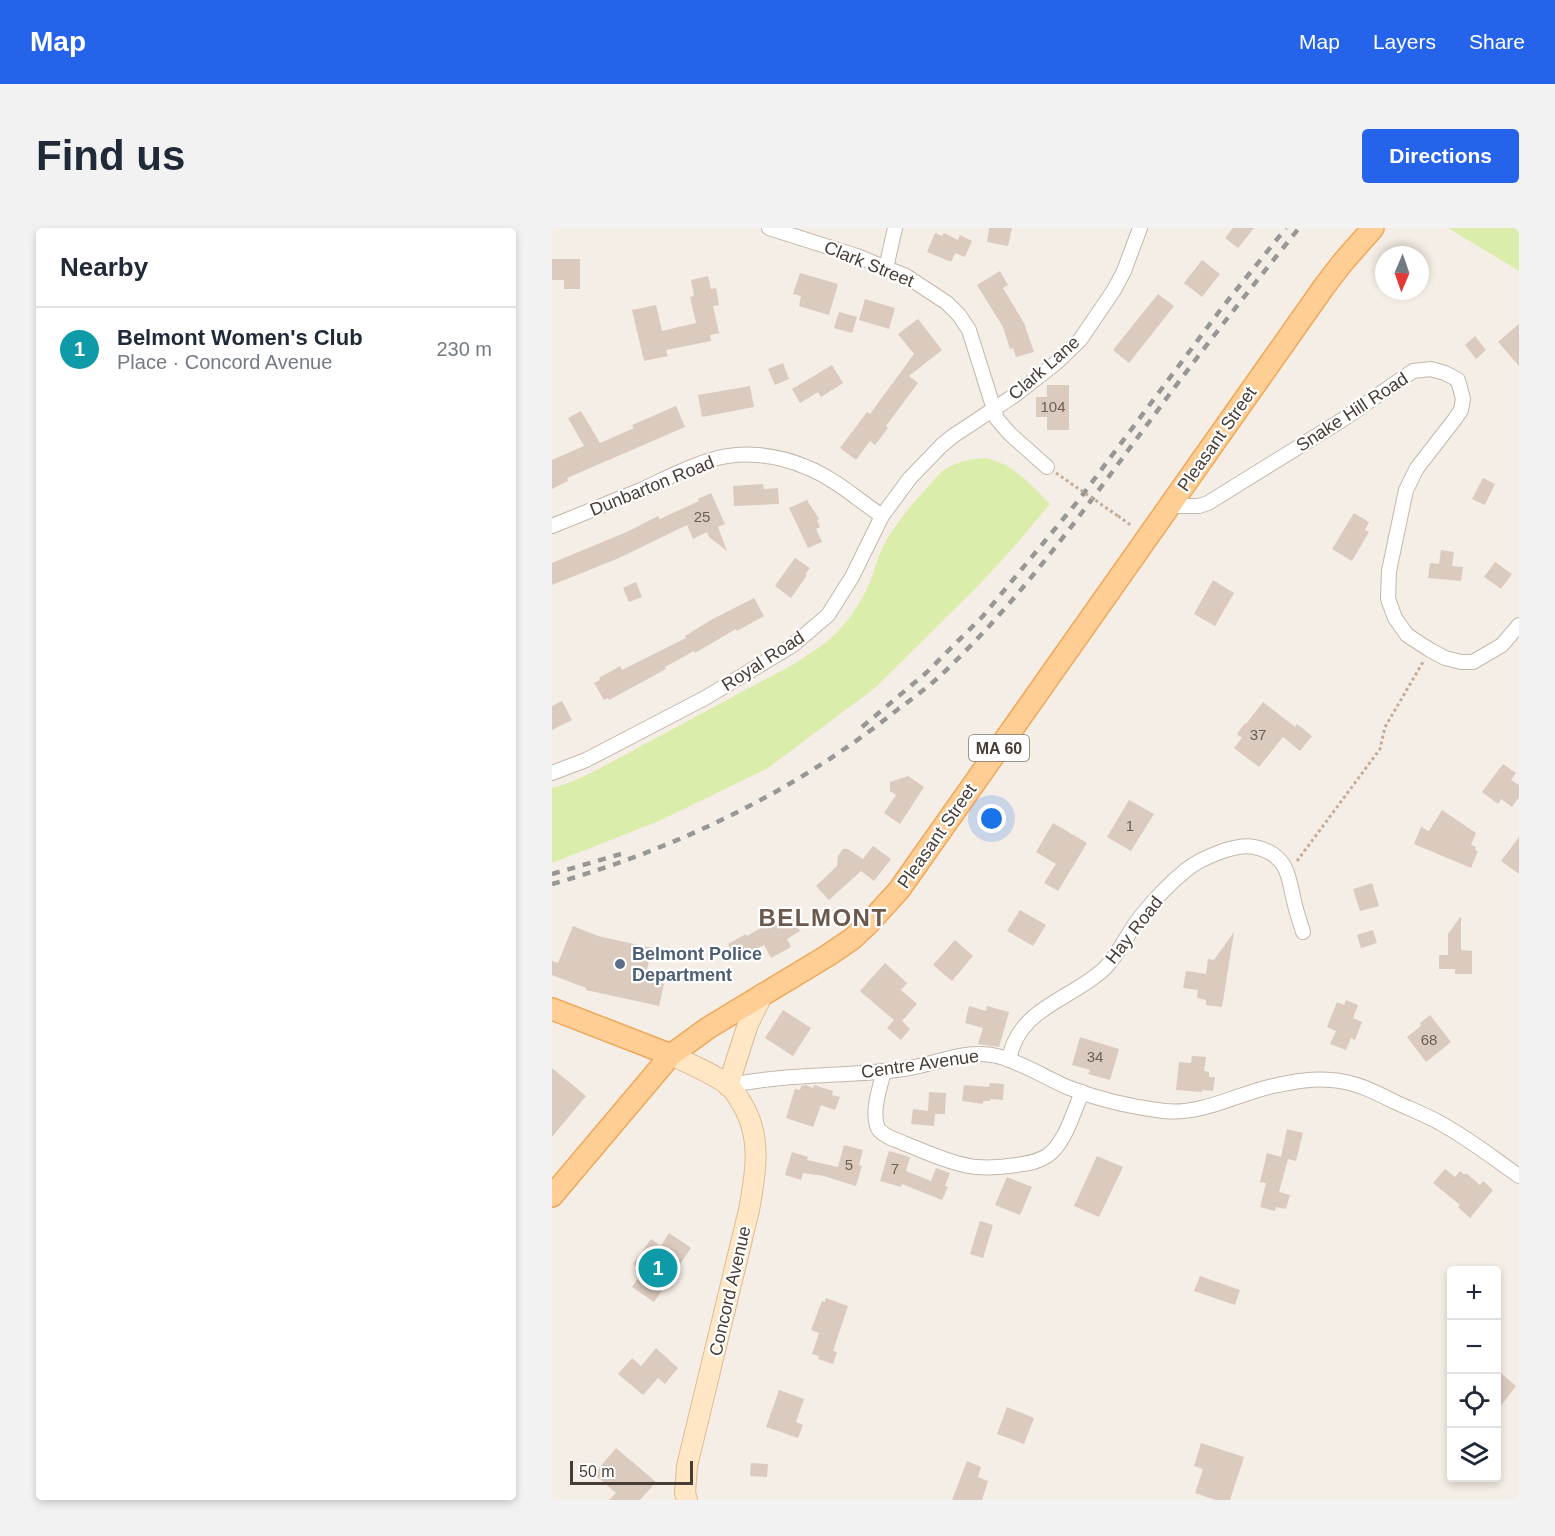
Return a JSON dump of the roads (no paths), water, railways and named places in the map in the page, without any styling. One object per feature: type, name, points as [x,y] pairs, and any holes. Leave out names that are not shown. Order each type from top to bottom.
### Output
[{"type":"main road","name":"Pleasant Street","points":[[552,1196],[670,1055],[708,1028],[852,939],[899,890],[1326,284],[1373,228]]},
{"type":"main road","points":[[728,1086],[748,1024],[763,994]]},
{"type":"main road","name":"Concord Avenue","points":[[552,1008],[702,1070],[728,1086],[742,1104],[751,1124],[756,1145],[755,1178],[725,1313],[687,1466],[687,1500]]},
{"type":"street","name":"Clark Street","points":[[769,228],[838,250],[906,276],[947,303],[969,330],[997,419],[1010,434],[1052,470]]},
{"type":"street","points":[[886,268],[896,228]]},
{"type":"street","name":"Clark Lane","points":[[994,410],[1056,363],[1080,340],[1114,290],[1124,271],[1140,228]]},
{"type":"street","name":"Snake Hill Road","points":[[1170,506],[1199,506],[1208,502],[1332,426],[1413,371],[1431,369],[1445,373],[1458,380],[1463,399],[1461,410],[1417,468],[1406,490],[1389,571],[1388,599],[1395,618],[1407,634],[1445,658],[1461,662],[1473,662],[1502,645],[1519,625]]},
{"type":"street","name":"Royal Road","points":[[552,773],[586,760],[705,698],[793,645],[828,615],[852,577],[882,516],[910,478],[942,445],[994,410]]},
{"type":"street","name":"Dunbarton Road","points":[[552,526],[708,460],[742,455],[775,457],[807,467],[827,477],[882,516]]},
{"type":"street","name":"Hay Road","points":[[1009,1060],[1011,1048],[1039,1011],[1078,988],[1103,969],[1142,915],[1187,869],[1218,854],[1247,845],[1263,849],[1273,855],[1287,874],[1303,932]]},
{"type":"street","name":"Centre Avenue","points":[[728,1086],[821,1074],[906,1069],[970,1054],[995,1055],[1082,1092],[1131,1105],[1177,1112],[1211,1107],[1271,1087],[1314,1080],[1341,1081],[1366,1088],[1441,1124],[1473,1143],[1519,1176]]},
{"type":"street","points":[[884,1071],[876,1108],[879,1130],[932,1155],[977,1167],[1011,1166],[1035,1162],[1045,1157],[1054,1150],[1061,1139],[1082,1092]]},
{"type":"railway","points":[[862,727],[926,673],[983,616],[1078,501],[1221,309],[1286,228]]},
{"type":"railway","points":[[552,884],[644,853],[733,814],[818,766],[936,680],[1000,614],[1054,549],[1208,344],[1299,228]]},
{"type":"railway","points":[[552,874],[621,854]]},
{"type":"place","name":"Belmont Police Department","points":[[620,964]]},
{"type":"place","name":"Belmont Women's Club","points":[[658,1268]]},
{"type":"district","name":"BELMONT","points":[[823,918]]}]
